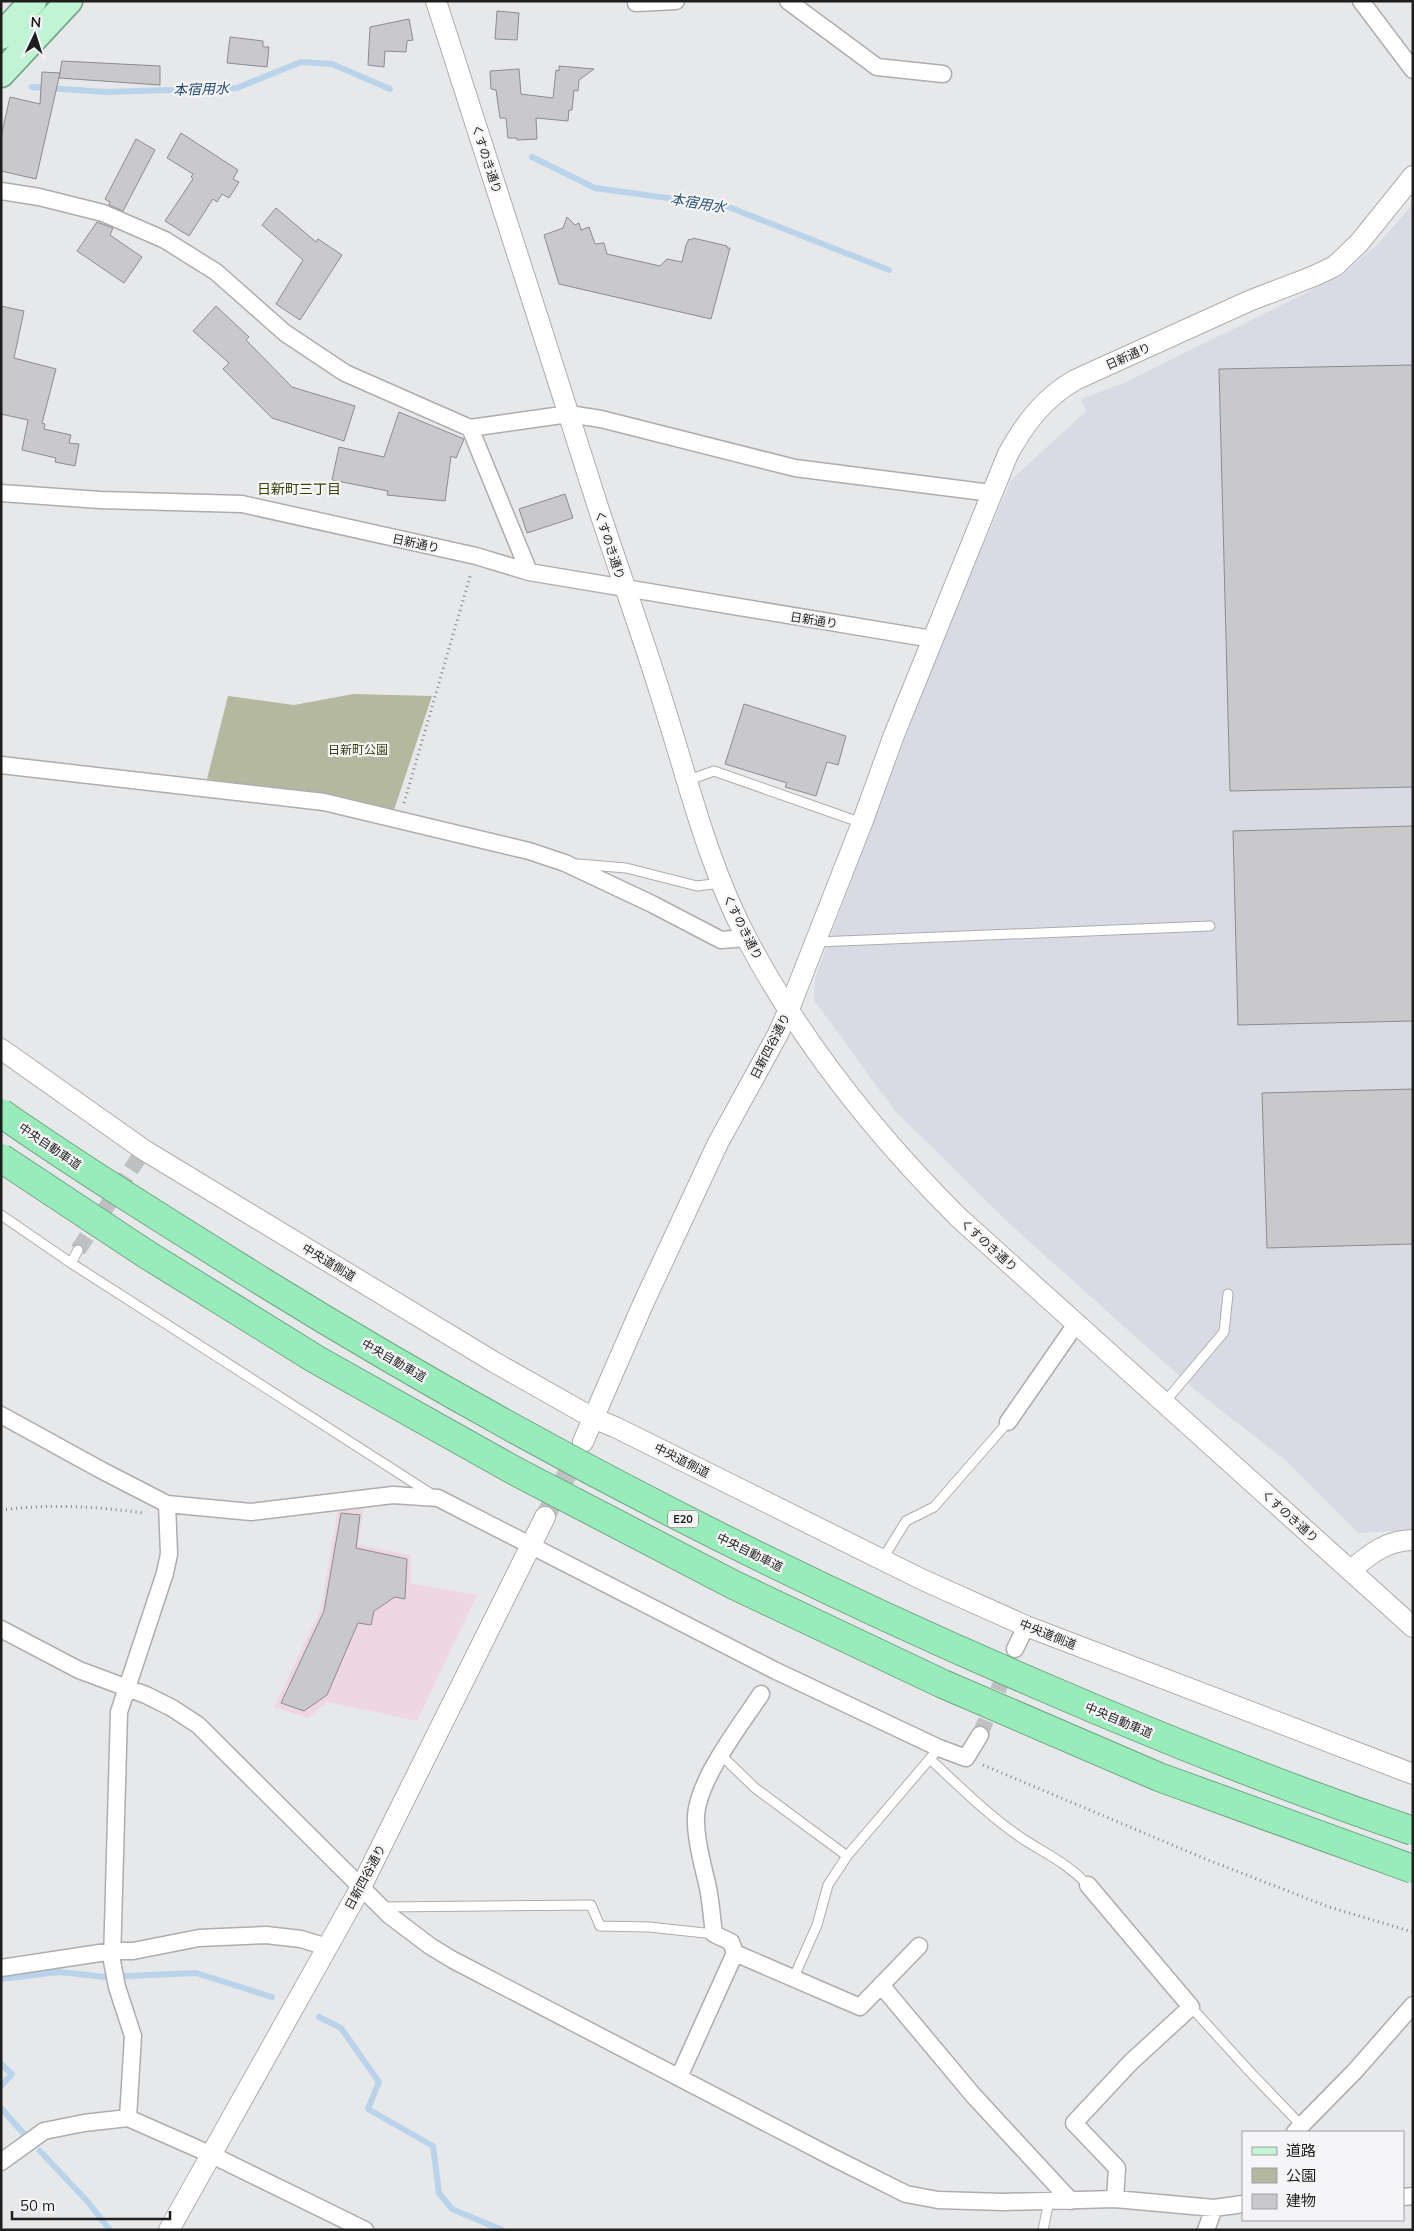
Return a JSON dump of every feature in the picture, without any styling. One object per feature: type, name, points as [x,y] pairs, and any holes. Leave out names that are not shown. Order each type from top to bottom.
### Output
[{"type":"highway","name":"中央自動車道","points":[[1,1112],[170,1224],[336,1327],[528,1438],[754,1555],[961,1652],[1176,1744],[1413,1831]]},
{"type":"highway","points":[[1,1158],[146,1254],[318,1360],[516,1472],[734,1585],[943,1684],[1159,1777],[1413,1869]]},
{"type":"main road","points":[[1,36],[33,1]]},
{"type":"main road","points":[[1,74],[69,1]]},
{"type":"street","name":"くすのき通り","points":[[436,1],[624,588],[662,699],[685,781],[721,884],[747,938],[789,1009],[833,1075],[891,1147],[958,1217],[1413,1627]]},
{"type":"street","points":[[636,1],[636,3],[676,1]]},
{"type":"street","points":[[788,1],[877,67],[943,74]]},
{"type":"street","points":[[1361,1],[1413,70]]},
{"type":"street","name":"日新通り","points":[[1,493],[100,500],[242,504],[476,556],[529,572],[932,639],[991,494],[1019,434],[1041,405],[1056,392],[1098,369],[1249,301],[1335,266],[1359,243],[1413,176]]},
{"type":"street","points":[[1,191],[39,197],[102,213],[165,240],[216,272],[285,333],[344,373],[470,428],[569,414],[601,419],[795,468],[991,494]]},
{"type":"street","points":[[470,428],[529,572]]},
{"type":"street","name":"日新四谷通り","points":[[583,1442],[718,1143],[778,1034],[789,1009],[932,639]]},
{"type":"street","points":[[1,765],[324,802],[529,851],[565,863],[652,904],[721,940],[747,938]]},
{"type":"street","name":"中央道側道","points":[[1,1050],[144,1150],[494,1362],[593,1418],[615,1427],[882,1560],[1026,1626],[1413,1774]]},
{"type":"street","points":[[1008,1422],[1076,1324]]},
{"type":"street","points":[[1,1415],[100,1470],[167,1504],[251,1512],[393,1495],[438,1498],[532,1544],[609,1588],[748,1657],[935,1754],[966,1758],[980,1735]]},
{"type":"street","points":[[128,2118],[133,2036],[118,1987],[112,1956],[119,1712],[165,1573],[169,1554],[167,1504]]},
{"type":"street","name":"日新四谷通り","points":[[169,2230],[361,1887],[546,1517]]},
{"type":"street","points":[[1351,1570],[1379,1547],[1413,1540]]},
{"type":"street","points":[[1015,1649],[1026,1626]]},
{"type":"street","points":[[1,1629],[79,1670],[126,1687],[172,1708],[198,1725],[381,1907],[430,1946],[453,1960],[906,2194],[938,2200],[1003,2202],[1115,2199],[1214,2208],[1242,2202]]},
{"type":"street","points":[[679,2077],[735,1953],[731,1942],[714,1934],[708,1890],[701,1859],[696,1816],[702,1791],[721,1755],[761,1694]]},
{"type":"street","points":[[1088,1885],[1191,2007],[1131,2062],[1074,2123],[1117,2168],[1115,2199]]},
{"type":"street","points":[[1,1968],[112,1956],[199,1938],[266,1935],[301,1939],[327,1947]]},
{"type":"street","points":[[735,1953],[860,2007],[919,1946]]},
{"type":"street","points":[[881,1985],[973,2095],[1071,2201]]},
{"type":"street","points":[[1298,2129],[1355,2071],[1413,2005]]},
{"type":"street","points":[[1,2162],[44,2131],[84,2123],[128,2118],[212,2155],[365,2230]]},
{"type":"street","points":[[1206,2230],[1214,2208]]},
{"type":"lane","points":[[685,781],[714,771],[862,823]]},
{"type":"lane","points":[[565,863],[626,868],[697,886],[721,884]]},
{"type":"lane","points":[[816,942],[1210,926]]},
{"type":"lane","points":[[1,1215],[71,1263],[438,1498]]},
{"type":"lane","points":[[71,1263],[78,1250]]},
{"type":"lane","points":[[1164,1404],[1224,1332],[1228,1294]]},
{"type":"lane","points":[[882,1560],[906,1521],[934,1507],[1008,1422]]},
{"type":"lane","points":[[794,1977],[818,1925],[828,1885],[846,1856],[935,1754],[982,1807],[1023,1839],[1071,1868],[1088,1885]]},
{"type":"lane","points":[[721,1755],[754,1788],[846,1856]]},
{"type":"lane","points":[[381,1907],[591,1905],[600,1926],[649,1927],[714,1934]]},
{"type":"lane","points":[[1191,2007],[1298,2129]]},
{"type":"lane","points":[[1043,2230],[1049,2201]]},
{"type":"path","points":[[399,821],[476,556]]},
{"type":"path","points":[[1,1510],[100,1507],[150,1514],[167,1504]]},
{"type":"path","points":[[966,1758],[1225,1866],[1329,1906],[1413,1932]]},
{"type":"shaded area","points":[[1413,204],[1413,1530],[1358,1533],[1285,1460],[1195,1390],[1013,1227],[895,1111],[814,1000],[815,978],[932,666],[1011,480],[1086,411],[1081,399],[1126,382],[1342,275],[1379,243]]},
{"type":"shaded area","points":[[364,1506],[358,1545],[411,1555],[411,1583],[477,1595],[417,1721],[327,1702],[308,1718],[274,1707],[321,1609],[338,1509]]},
{"type":"green space","name":"日新町公園","points":[[353,694],[432,696],[394,810],[207,779],[228,696],[294,705]]},
{"type":"building","points":[[497,11],[519,13],[517,40],[495,39]]},
{"type":"building","points":[[409,19],[413,40],[407,41],[406,52],[385,51],[384,67],[368,65],[370,27]]},
{"type":"building","points":[[230,37],[263,41],[263,47],[269,47],[267,67],[227,63]]},
{"type":"building","points":[[62,61],[160,66],[160,85],[59,78]]},
{"type":"building","points":[[559,66],[594,69],[579,80],[578,91],[574,90],[572,110],[569,110],[568,121],[536,118],[537,139],[517,140],[517,138],[508,138],[506,118],[500,118],[496,90],[491,89],[490,71],[519,69],[521,94],[553,98],[556,70],[559,71]]},
{"type":"building","points":[[42,72],[60,73],[36,179],[1,171],[1,137],[10,97],[40,104]]},
{"type":"building","points":[[181,133],[238,170],[233,179],[239,182],[229,198],[222,194],[217,202],[213,199],[189,236],[165,221],[193,179],[191,177],[193,174],[167,158]]},
{"type":"building","points":[[136,139],[155,150],[123,211],[109,205],[110,202],[105,199]]},
{"type":"building","points":[[276,208],[316,242],[318,239],[342,255],[300,320],[276,304],[303,260],[262,225]]},
{"type":"building","points":[[567,217],[575,225],[579,223],[581,230],[589,227],[595,244],[604,243],[607,254],[660,266],[667,259],[682,262],[689,239],[692,240],[693,238],[730,248],[711,319],[559,284],[544,235],[563,228]]},
{"type":"building","points":[[97,222],[113,228],[110,235],[142,257],[124,283],[77,251]]},
{"type":"building","points":[[1,306],[24,311],[14,358],[56,369],[42,423],[45,424],[44,429],[71,435],[69,443],[79,444],[75,466],[55,462],[56,458],[22,450],[28,420],[1,414]]},
{"type":"building","points":[[216,306],[249,337],[246,340],[292,387],[355,406],[344,441],[272,418],[223,369],[229,363],[193,331]]},
{"type":"building","points":[[1413,365],[1413,787],[1230,791],[1219,369]]},
{"type":"building","points":[[399,412],[464,439],[456,458],[451,456],[445,501],[387,495],[388,491],[332,480],[339,447],[384,457]]},
{"type":"building","points":[[565,494],[573,518],[527,533],[519,509]]},
{"type":"building","points":[[744,704],[846,736],[838,765],[827,762],[816,796],[785,787],[787,783],[725,764]]},
{"type":"building","points":[[1413,826],[1413,1021],[1238,1025],[1233,831]]},
{"type":"building","points":[[1413,1089],[1413,1244],[1267,1248],[1262,1093]]},
{"type":"building","points":[[341,1513],[360,1515],[356,1548],[407,1559],[405,1599],[395,1597],[374,1611],[371,1625],[358,1623],[327,1695],[304,1711],[281,1703],[324,1611]]},
{"type":"waterway","name":"本宿用水","points":[[32,87],[106,92],[237,88],[301,62],[332,64],[390,89]]},
{"type":"waterway","name":"本宿用水","points":[[532,157],[595,188],[726,206],[889,270]]},
{"type":"waterway","points":[[1,1979],[59,1972],[105,1977],[196,1973],[272,1997]]},
{"type":"waterway","points":[[319,2017],[341,2028],[379,2082],[368,2109],[433,2146],[439,2193],[452,2209],[502,2230]]},
{"type":"waterway","points":[[1,2064],[12,2074],[1,2086]]},
{"type":"waterway","points":[[1,2108],[24,2134]]},
{"type":"waterway","points":[[40,2151],[87,2201],[110,2230]]},
{"type":"tunnel","points":[[78,1250],[144,1150]]},
{"type":"tunnel","points":[[545,1517],[580,1449]]},
{"type":"tunnel","points":[[980,1735],[1009,1663]]},
{"type":"district","name":"日新町三丁目","points":[[299,489]]}]
